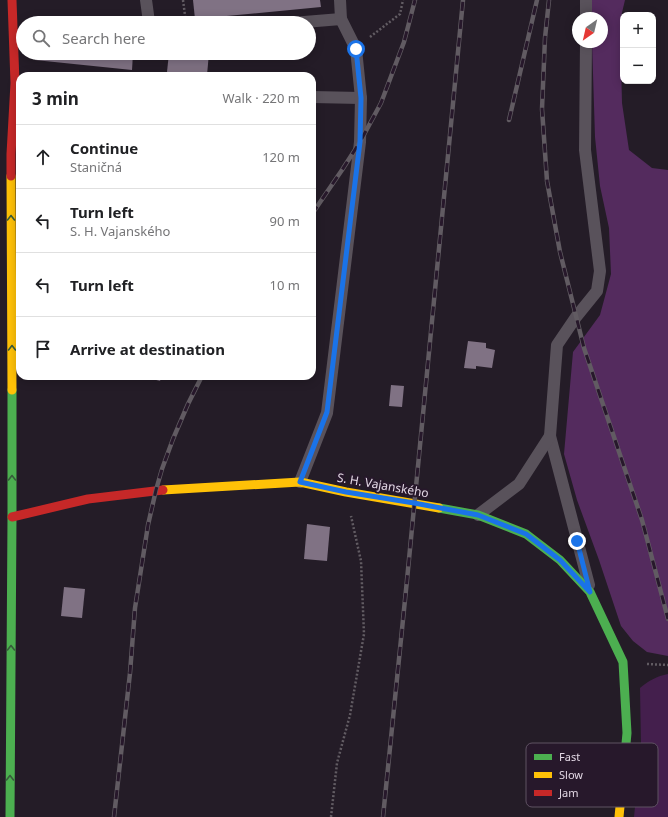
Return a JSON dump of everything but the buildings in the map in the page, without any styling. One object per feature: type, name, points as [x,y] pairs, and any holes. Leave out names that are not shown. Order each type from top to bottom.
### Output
[{"type":"street","points":[[10,817],[6,518],[11,154],[15,83],[12,0]]},
{"type":"street","name":"S. H. Vajanského","points":[[6,518],[88,499],[156,490],[300,482],[346,492],[478,515],[526,534],[560,560],[590,592],[622,662],[627,733],[626,743]]},
{"type":"street","name":"S. H. Vajanského","points":[[619,817],[620,807]]},
{"type":"lane","points":[[146,0],[148,16]]},
{"type":"lane","points":[[300,482],[327,412],[360,142],[361,98],[356,49],[341,19],[340,0]]},
{"type":"lane","points":[[586,0],[586,12]]},
{"type":"lane","points":[[316,21],[341,19]]},
{"type":"lane","points":[[586,48],[584,150],[600,271],[597,291],[556,345],[550,436],[590,592]]},
{"type":"lane","points":[[316,97],[361,98]]},
{"type":"lane","points":[[478,515],[519,484],[550,436]]},
{"type":"path","points":[[183,0],[185,16]]},
{"type":"path","points":[[356,49],[400,14],[403,0]]},
{"type":"path","points":[[331,817],[337,763],[350,715],[364,634],[361,561],[346,492]]},
{"type":"shaded area","points":[[591,0],[625,0],[622,12],[620,12],[620,84],[622,84],[622,103],[629,150],[652,168],[668,170],[668,656],[647,652],[633,641],[621,626],[577,500],[564,454],[573,352],[600,315],[611,274],[609,228],[600,186],[595,137],[592,48],[608,48],[608,12],[591,12]]},
{"type":"shaded area","points":[[668,674],[668,817],[634,817],[635,807],[658,807],[658,743],[641,743],[640,688],[646,683]]},
{"type":"railway","points":[[316,208],[360,142],[381,103],[404,42],[415,0]]},
{"type":"railway","points":[[383,817],[463,0]]},
{"type":"railway","points":[[509,120],[537,0]]},
{"type":"railway","points":[[549,0],[545,38],[542,109],[547,181],[560,252],[584,348],[642,520],[668,619]]},
{"type":"railway","points":[[114,817],[130,673],[135,608],[148,525],[162,469],[173,439],[200,380]]},
{"type":"traffic: fast","points":[[10,817],[12,390]]},
{"type":"traffic: fast","points":[[439,508],[478,515],[526,534],[560,560],[590,592],[623,662],[627,733],[626,743]]},
{"type":"traffic: slow","points":[[11,176],[12,390]]},
{"type":"traffic: slow","points":[[163,490],[300,482],[346,492],[439,508]]},
{"type":"traffic: slow","points":[[619,817],[620,807]]},
{"type":"traffic: jam","points":[[11,176],[15,83],[12,0]]},
{"type":"traffic: jam","points":[[12,517],[88,499],[163,490]]},
{"type":"route","points":[[356,49],[361,98],[360,142],[327,412],[300,482],[346,492],[478,515],[526,534],[560,560],[590,592],[577,541]]}]
